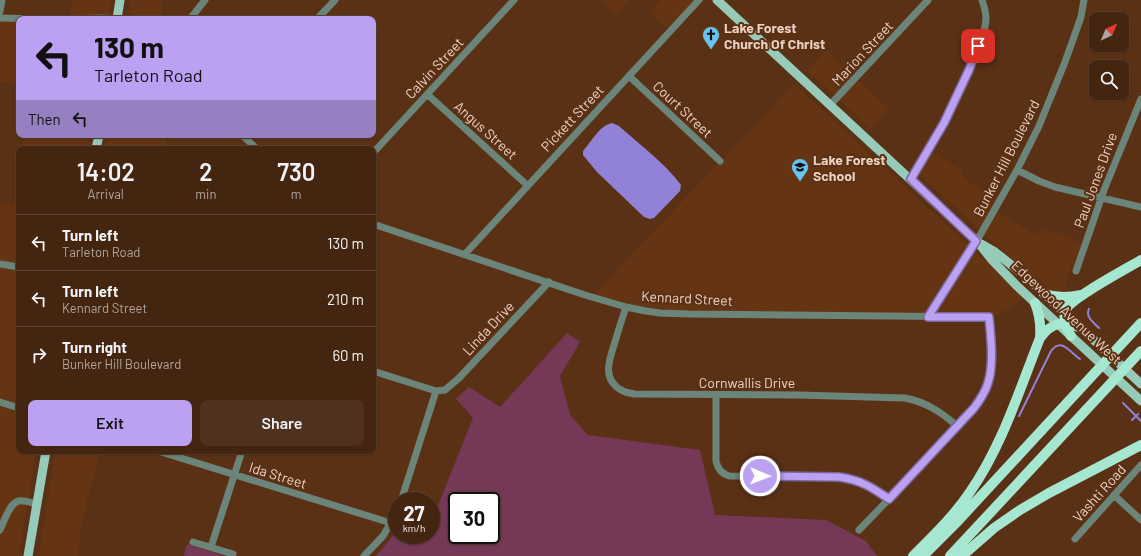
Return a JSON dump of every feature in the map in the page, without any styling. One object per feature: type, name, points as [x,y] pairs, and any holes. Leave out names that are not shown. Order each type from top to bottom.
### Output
[{"type":"highway","points":[[1040,338],[1048,329],[1062,320],[1068,307],[1082,295],[1141,260]]},
{"type":"highway","points":[[1044,294],[1060,298],[1082,295]]},
{"type":"highway","points":[[913,556],[961,505],[979,479],[994,452],[1040,338],[1041,325],[1035,303]]},
{"type":"highway","points":[[1062,320],[1081,328]]},
{"type":"highway","points":[[1062,320],[1071,336]]},
{"type":"highway","points":[[923,556],[1085,385],[1141,323]]},
{"type":"highway","points":[[950,556],[1141,351]]},
{"type":"highway","points":[[962,556],[994,528],[1020,510],[1049,493],[1141,445]]},
{"type":"main road","points":[[117,16],[120,0]]},
{"type":"main road","name":"Edgewood Avenue West","points":[[716,0],[911,179],[976,241],[989,258],[1035,303],[1062,320]]},
{"type":"main road","name":"Edgewood Avenue West","points":[[976,241],[1009,263],[1044,294],[1062,320]]},
{"type":"main road","name":"Edgewood Avenue West","points":[[1081,328],[1141,384]]},
{"type":"main road","name":"Edgewood Avenue West","points":[[1071,336],[1141,401]]},
{"type":"main road","points":[[28,556],[46,454]]},
{"type":"street","points":[[0,11],[2,0]]},
{"type":"street","points":[[193,16],[206,0]]},
{"type":"street","points":[[320,16],[335,0]]},
{"type":"street","name":"Calvin Street","points":[[376,150],[514,0]]},
{"type":"street","name":"Pickett Street","points":[[464,254],[699,0]]},
{"type":"street","name":"Marion Street","points":[[830,105],[928,0]]},
{"type":"street","points":[[911,179],[944,123],[969,70],[983,34],[986,19],[985,7],[982,0]]},
{"type":"street","name":"Bunker Hill Boulevard","points":[[928,317],[976,241],[1017,170],[1039,126],[1065,62],[1081,17],[1084,0]]},
{"type":"street","points":[[0,18],[16,18]]},
{"type":"street","name":"Court Street","points":[[628,76],[720,161]]},
{"type":"street","name":"Angus Street","points":[[427,94],[527,185]]},
{"type":"street","name":"Paul Jones Drive","points":[[1076,271],[1119,151],[1141,99]]},
{"type":"street","points":[[245,138],[254,146]]},
{"type":"street","points":[[1017,170],[1038,181],[1055,187],[1141,206]]},
{"type":"street","name":"Kennard Street","points":[[376,225],[626,307],[646,311],[689,314],[989,317],[991,361],[988,382],[981,399],[957,426]]},
{"type":"street","points":[[0,264],[16,267]]},
{"type":"street","name":"Linda Drive","points":[[436,391],[445,390],[459,378],[549,282]]},
{"type":"street","name":"Cornwallis Drive","points":[[626,307],[608,368],[609,376],[617,387],[623,392],[635,394],[906,398],[918,401],[932,408],[957,426]]},
{"type":"street","points":[[376,372],[436,391],[404,492]]},
{"type":"street","points":[[716,395],[716,461],[720,470],[724,474],[729,476],[839,477],[866,484],[889,499]]},
{"type":"street","points":[[0,402],[16,407]]},
{"type":"street","points":[[859,530],[957,426]]},
{"type":"street","name":"Ida Street","points":[[168,454],[388,523]]},
{"type":"street","points":[[211,547],[241,454]]},
{"type":"street","name":"Vashti Road","points":[[1076,539],[1141,465]]},
{"type":"street","points":[[1114,495],[1141,520]]},
{"type":"street","points":[[0,530],[10,508],[16,502],[20,501],[38,504]]},
{"type":"street","points":[[364,556],[388,528]]},
{"type":"street","points":[[193,542],[233,554]]},
{"type":"shaded area","points":[[72,0],[111,0],[108,16],[69,16]]},
{"type":"shaded area","points":[[131,0],[163,0],[160,16],[128,14]]},
{"type":"shaded area","points":[[600,0],[630,0],[616,15]]},
{"type":"shaded area","points":[[660,0],[703,0],[672,33],[649,12]]},
{"type":"shaded area","points":[[0,15],[69,16],[16,16],[16,84],[0,82]]},
{"type":"shaded area","points":[[826,50],[889,109],[871,129],[808,71]]},
{"type":"shaded area","name":"Lake Forest School","points":[[794,84],[1023,296],[1013,307],[1001,310],[1000,315],[673,311],[646,308],[594,294]]},
{"type":"shaded area","points":[[612,123],[619,126],[652,154],[668,169],[681,185],[680,191],[654,218],[650,219],[644,217],[597,172],[583,155],[583,151],[596,134],[603,127]]},
{"type":"shaded area","points":[[24,138],[88,138],[86,146],[22,146]]},
{"type":"shaded area","points":[[107,138],[167,138],[165,146],[106,146]]},
{"type":"shaded area","points":[[930,152],[963,171],[962,177],[998,200],[993,209],[1036,235],[1042,228],[1082,243],[1077,260],[1071,267],[1064,295],[1051,293],[1044,288],[919,174]]},
{"type":"shaded area","points":[[16,191],[16,454],[36,454],[19,556],[0,556],[0,204],[14,205]]},
{"type":"shaded area","points":[[567,333],[580,342],[560,376],[570,415],[588,435],[700,450],[715,515],[826,520],[866,541],[877,556],[376,556],[388,542],[388,544],[440,544],[440,500],[473,418],[456,399],[469,387],[500,407]]},
{"type":"shaded area","points":[[55,454],[99,454],[84,512],[77,556],[39,556]]},
{"type":"shaded area","points":[[187,544],[224,556],[184,556]]},
{"type":"waterway","points":[[1089,309],[1089,317],[1099,328]]},
{"type":"waterway","points":[[1019,416],[1051,351],[1055,347],[1059,345],[1066,347],[1080,359]]},
{"type":"waterway","points":[[1123,403],[1141,421]]},
{"type":"waterway","points":[[1132,420],[1138,414]]},
{"type":"place","name":"Lake Forest Church Of Christ","points":[[711,50]]},
{"type":"place","name":"Lake Forest School","points":[[800,182]]},
{"type":"route","points":[[760,476],[839,477],[858,481],[873,488],[889,499],[981,399],[985,391],[990,372],[991,336],[989,317],[928,317],[976,241],[911,179],[944,123],[969,70],[978,46]]}]
